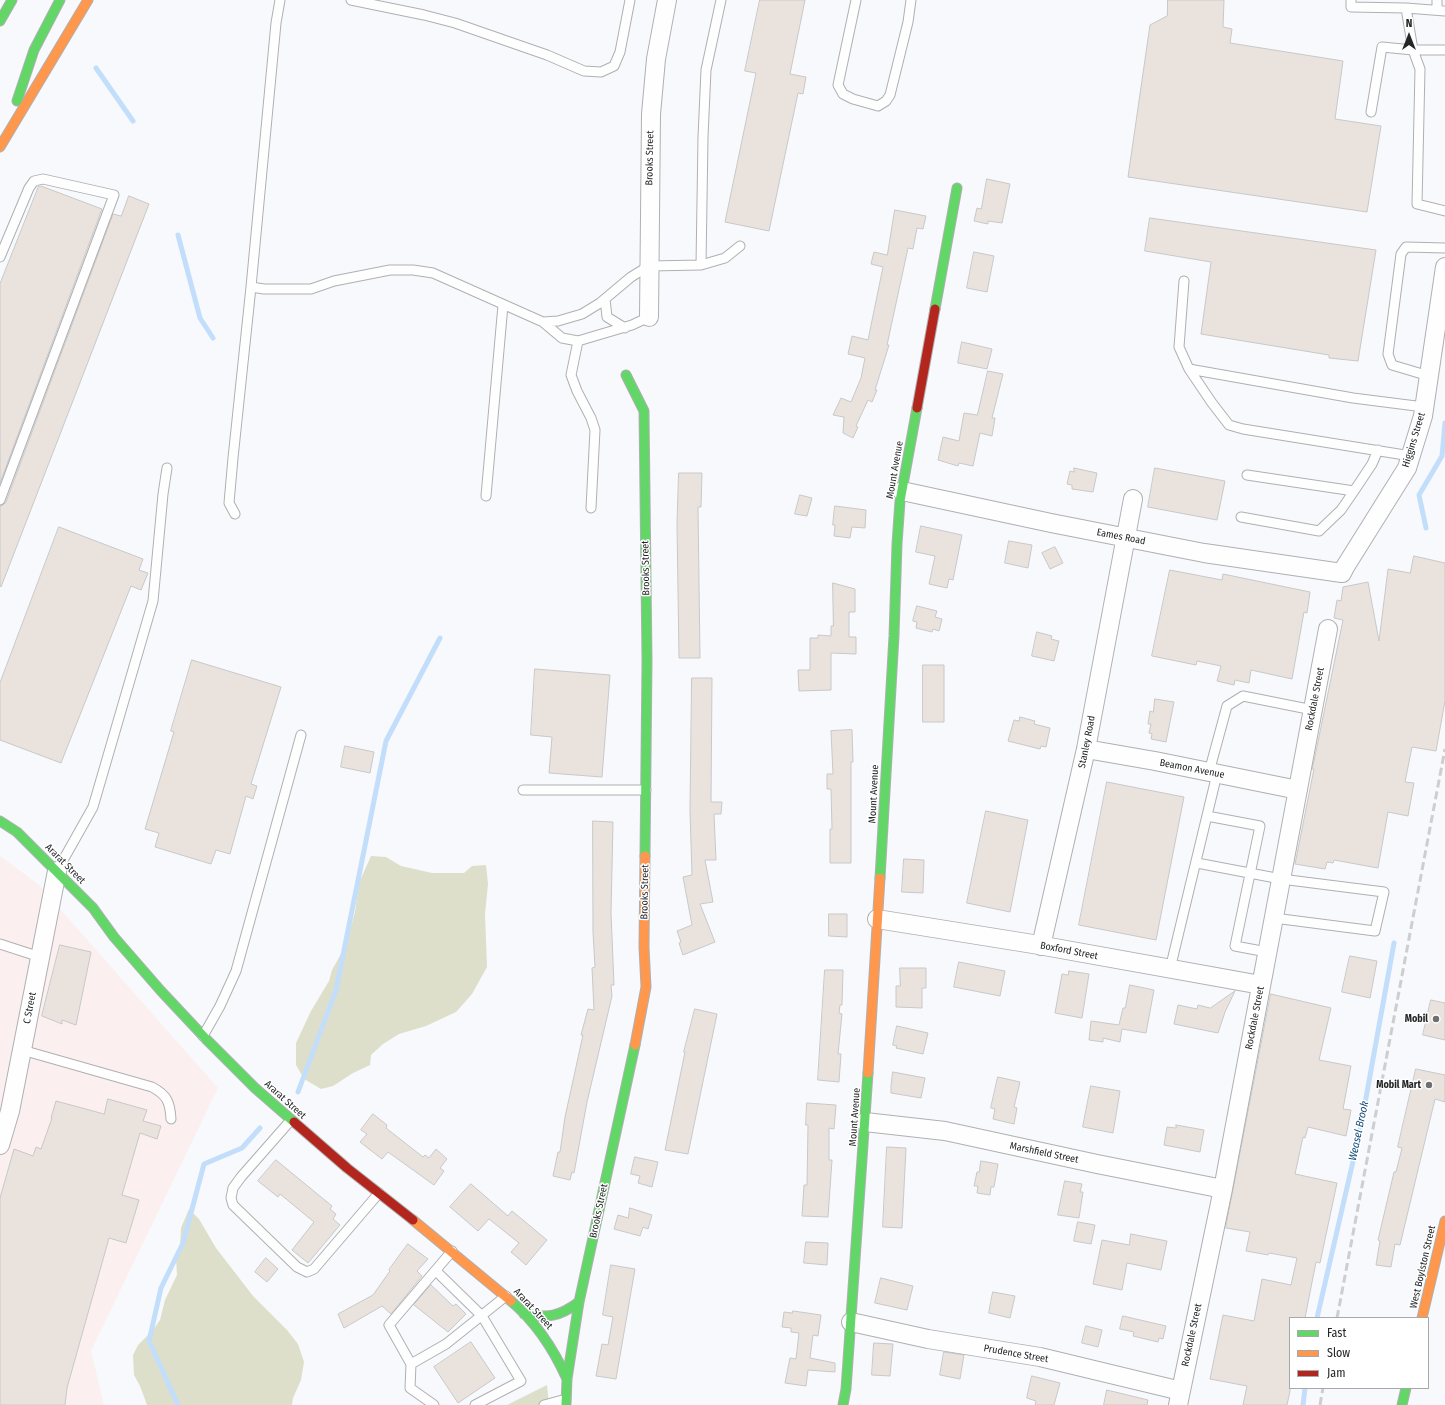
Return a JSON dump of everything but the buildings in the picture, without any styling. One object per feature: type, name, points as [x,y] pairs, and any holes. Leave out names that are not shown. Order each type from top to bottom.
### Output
[{"type":"main road","points":[[0,21],[12,0]]},
{"type":"main road","points":[[5,138],[34,50],[60,0]]},
{"type":"main road","points":[[0,147],[88,0]]},
{"type":"main road","name":"Mount Avenue","points":[[843,1405],[846,1389],[865,1122],[894,636],[897,544],[902,492],[957,188]]},
{"type":"main road","name":"Brooks Street","points":[[566,1402],[567,1379],[579,1302],[642,1013],[646,987],[644,947],[647,662],[644,411],[626,375]]},
{"type":"main road","name":"Ararat Street","points":[[0,821],[17,832],[93,908],[114,937],[161,991],[254,1088],[379,1193],[506,1296],[536,1327],[556,1355],[567,1379]]},
{"type":"main road","name":"West Boylston Street","points":[[1422,1317],[1441,1257],[1445,1221]]},
{"type":"main road","points":[[524,1314],[554,1317],[579,1302]]},
{"type":"main road","points":[[1402,1405],[1406,1389]]},
{"type":"street","name":"Brooks Street","points":[[649,317],[650,132],[652,96],[656,59],[667,0]]},
{"type":"street","name":"Higgins Street","points":[[1342,573],[1407,468],[1423,416],[1445,267]]},
{"type":"street","name":"Eames Road","points":[[902,492],[1204,553],[1342,573]]},
{"type":"street","name":"Stanley Road","points":[[1041,946],[1086,749],[1133,499]]},
{"type":"street","name":"Rockdale Street","points":[[1179,1398],[1223,1189],[1328,629]]},
{"type":"street","name":"Beamon Avenue","points":[[1086,749],[1298,790]]},
{"type":"street","name":"C Street","points":[[0,1145],[10,1111],[57,871]]},
{"type":"street","name":"Boxford Street","points":[[877,919],[1261,985]]},
{"type":"street","name":"Marshfield Street","points":[[865,1122],[945,1131],[1097,1164],[1223,1189]]},
{"type":"street","name":"Prudence Street","points":[[851,1322],[928,1339],[1040,1357],[1179,1398]]},
{"type":"lane","points":[[235,514],[229,503],[275,30],[280,0]]},
{"type":"lane","points":[[351,0],[455,23],[547,55],[584,71],[601,72],[614,66],[620,52],[630,0]]},
{"type":"lane","points":[[701,265],[703,137],[706,70],[721,0]]},
{"type":"lane","points":[[856,0],[838,85],[843,94],[853,100],[878,106],[886,101],[890,95],[908,22],[911,0]]},
{"type":"lane","points":[[1351,0],[1351,8],[1406,8],[1441,10],[1437,0]]},
{"type":"lane","points":[[1406,8],[1412,50],[1420,69],[1417,204],[1445,212]]},
{"type":"lane","points":[[1371,112],[1382,47],[1412,50],[1445,50]]},
{"type":"lane","points":[[0,257],[29,188],[34,181],[43,179],[114,195],[0,500]]},
{"type":"lane","points":[[542,322],[558,321],[582,314],[604,299],[631,277],[649,266],[701,265],[725,258],[740,246]]},
{"type":"lane","points":[[1429,376],[1392,365],[1388,354],[1401,254],[1406,247],[1445,248]]},
{"type":"lane","points":[[251,287],[264,289],[311,289],[334,281],[390,270],[413,270],[433,273],[542,322],[562,338],[578,341],[625,328],[649,317]]},
{"type":"lane","points":[[1184,281],[1179,347],[1189,369],[1212,403],[1230,425],[1243,429],[1411,456]]},
{"type":"lane","points":[[604,299],[607,317],[625,328]]},
{"type":"lane","points":[[486,496],[503,305]]},
{"type":"lane","points":[[578,341],[571,375],[595,430],[590,508]]},
{"type":"lane","points":[[1189,369],[1353,398],[1424,407]]},
{"type":"lane","points":[[1241,518],[1319,531],[1341,510],[1372,464],[1378,450]]},
{"type":"lane","points":[[57,871],[93,807],[153,601],[163,494],[167,468]]},
{"type":"lane","points":[[1247,475],[1354,491]]},
{"type":"lane","points":[[1170,969],[1197,863],[1207,816],[1213,773],[1226,706],[1243,696],[1313,710]]},
{"type":"lane","points":[[203,1036],[220,1006],[236,971],[301,736]]},
{"type":"lane","points":[[523,790],[646,790]]},
{"type":"lane","points":[[1207,816],[1260,826],[1235,946],[1268,952]]},
{"type":"lane","points":[[1197,863],[1281,879],[1384,892],[1375,931],[1274,918]]},
{"type":"lane","points":[[0,944],[40,958]]},
{"type":"lane","points":[[22,1050],[152,1087],[165,1096],[170,1108],[171,1119]]},
{"type":"lane","points":[[291,1120],[241,1176],[233,1188],[231,1198],[233,1205],[297,1268],[307,1272],[314,1269],[379,1193]]},
{"type":"lane","points":[[434,1405],[410,1388],[411,1364],[389,1325],[452,1251]]},
{"type":"lane","points":[[436,1271],[482,1316],[521,1381],[475,1405]]},
{"type":"lane","points":[[411,1364],[446,1344],[506,1296]]},
{"type":"lane","points":[[544,1405],[566,1402]]},
{"type":"shaded area","points":[[0,856],[38,884],[218,1088],[91,1351],[104,1405],[0,1405]]},
{"type":"green space","points":[[371,856],[386,857],[401,866],[432,873],[464,873],[472,866],[486,865],[488,884],[485,914],[487,967],[472,994],[456,1012],[426,1026],[399,1034],[383,1044],[371,1055],[370,1065],[353,1073],[333,1086],[321,1089],[304,1079],[296,1065],[296,1043],[311,1011],[329,981],[332,970],[346,945],[355,912],[359,883]]},
{"type":"green space","points":[[189,1209],[199,1219],[216,1248],[253,1296],[287,1330],[298,1344],[304,1362],[301,1380],[293,1398],[292,1405],[147,1405],[134,1375],[133,1355],[138,1345],[153,1330],[160,1320],[165,1300],[177,1275],[176,1258],[180,1247],[181,1228]]},
{"type":"green space","points":[[547,1385],[549,1405],[507,1405]]},
{"type":"waterway","points":[[96,68],[133,121]]},
{"type":"waterway","points":[[178,235],[200,318],[213,338]]},
{"type":"waterway","name":"Weasel Brook","points":[[1426,528],[1419,495],[1442,456],[1445,423]]},
{"type":"waterway","points":[[298,1092],[336,990],[386,741],[440,638]]},
{"type":"waterway","name":"Weasel Brook","points":[[1317,1317],[1360,1131],[1394,943]]},
{"type":"waterway","points":[[178,1405],[149,1341],[161,1288],[183,1243],[204,1164],[242,1148],[260,1128]]},
{"type":"waterway","name":"Weasel Brook","points":[[1303,1405],[1305,1389]]},
{"type":"railway","points":[[1337,1317],[1445,749]]},
{"type":"railway","points":[[1320,1405],[1323,1389]]},
{"type":"traffic: fast","points":[[0,21],[12,0]]},
{"type":"traffic: fast","points":[[17,101],[34,50],[60,0]]},
{"type":"traffic: fast","points":[[935,309],[957,188]]},
{"type":"traffic: fast","points":[[626,375],[644,411],[647,661],[645,856]]},
{"type":"traffic: fast","points":[[880,878],[900,501],[917,408]]},
{"type":"traffic: fast","points":[[0,821],[17,832],[93,908],[114,937],[161,991],[206,1039],[255,1088],[294,1122]]},
{"type":"traffic: fast","points":[[566,1405],[567,1379],[579,1302],[635,1045]]},
{"type":"traffic: fast","points":[[843,1405],[846,1389],[868,1073]]},
{"type":"traffic: fast","points":[[511,1301],[520,1309],[544,1337],[567,1379]]},
{"type":"traffic: fast","points":[[524,1314],[540,1316],[553,1315],[565,1311],[579,1302]]},
{"type":"traffic: fast","points":[[1402,1405],[1406,1389]]},
{"type":"traffic: slow","points":[[0,147],[88,0]]},
{"type":"traffic: slow","points":[[635,1045],[646,987],[644,947],[645,856]]},
{"type":"traffic: slow","points":[[868,1073],[880,878]]},
{"type":"traffic: slow","points":[[413,1220],[511,1301]]},
{"type":"traffic: slow","points":[[1422,1317],[1445,1221]]},
{"type":"traffic: jam","points":[[917,408],[935,309]]},
{"type":"traffic: jam","points":[[294,1122],[347,1168],[413,1220]]},
{"type":"place","name":"Mobil","points":[[1436,1019]]},
{"type":"place","name":"Mobil Mart","points":[[1429,1085]]}]
